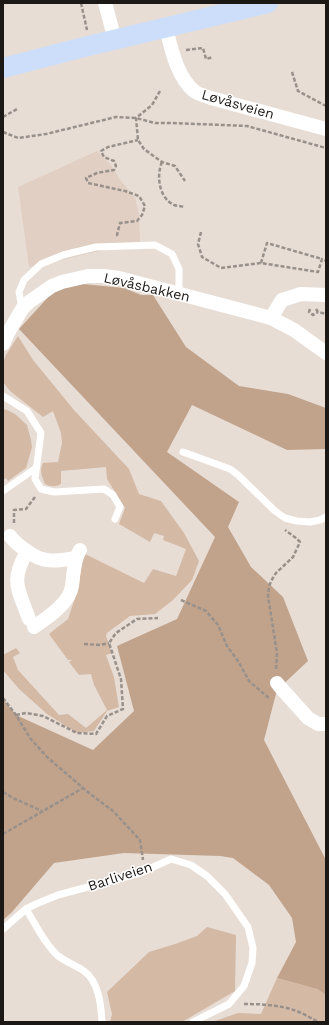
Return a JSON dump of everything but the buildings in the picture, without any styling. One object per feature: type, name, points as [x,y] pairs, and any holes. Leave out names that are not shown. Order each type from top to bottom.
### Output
[{"type":"main road","points":[[3,68],[268,3]]},
{"type":"street","points":[[105,3],[115,40]]},
{"type":"street","name":"Løvåsveien","points":[[166,28],[178,68],[188,86],[195,92],[211,98],[326,129]]},
{"type":"street","name":"Løvåsbakken","points":[[3,344],[22,310],[29,302],[52,286],[88,276],[103,276],[119,278],[179,293],[270,318],[294,330],[326,353]]},
{"type":"street","points":[[270,318],[282,300],[302,294],[326,295]]},
{"type":"street","points":[[10,536],[15,542],[38,558],[47,560],[78,554],[74,564],[70,593],[63,604],[55,612],[32,623],[18,590],[16,581],[20,566],[27,551]]},
{"type":"street","points":[[277,683],[308,718],[318,724],[326,724]]},
{"type":"lane","points":[[22,310],[19,292],[21,286],[24,280],[41,264],[63,255],[96,247],[155,245],[172,254],[179,269],[179,293]]},
{"type":"lane","points":[[3,396],[27,411],[41,433],[35,479],[41,489],[54,492],[104,489],[113,494],[120,507],[115,519]]},
{"type":"lane","points":[[183,452],[230,469],[275,511],[285,518],[296,521],[310,522],[326,517]]},
{"type":"lane","points":[[3,491],[36,468]]},
{"type":"lane","name":"Barliveien","points":[[3,929],[26,909],[58,895],[140,873],[171,859],[191,865],[207,876],[225,894],[248,927],[253,948],[252,963],[244,986],[230,1004],[193,1022]]},
{"type":"lane","points":[[26,909],[49,947],[59,957],[85,972],[93,981],[97,988],[102,1022]]},
{"type":"path","points":[[81,3],[88,35]]},
{"type":"path","points":[[186,50],[203,48],[206,59],[213,57]]},
{"type":"path","points":[[292,72],[298,91],[326,106]]},
{"type":"path","points":[[136,118],[152,106],[160,91]]},
{"type":"path","points":[[3,117],[17,109]]},
{"type":"path","points":[[3,132],[18,138],[46,134],[116,117],[136,118],[155,123],[247,126],[326,148]]},
{"type":"path","points":[[136,118],[138,140],[144,149],[162,162],[175,166],[185,181]]},
{"type":"path","points":[[111,235],[117,235],[120,223],[137,221],[142,215],[145,206],[139,196],[125,191],[88,183],[86,178],[97,173],[114,170],[116,166],[114,161],[104,157],[101,151],[108,146],[138,140]]},
{"type":"path","points":[[162,162],[159,178],[163,195],[173,204],[184,207]]},
{"type":"path","points":[[201,232],[198,244],[202,257],[221,268],[261,263],[318,272],[322,259]]},
{"type":"path","points":[[261,263],[267,243],[326,261]]},
{"type":"path","points":[[318,312],[326,314]]},
{"type":"path","points":[[14,515],[14,510],[26,509],[32,500]]},
{"type":"path","points":[[277,683],[275,677],[277,653],[268,596],[269,587],[276,573],[293,557],[300,542],[283,529],[285,518]]},
{"type":"path","points":[[181,600],[206,610],[218,625],[227,646],[238,661],[249,681],[270,700]]},
{"type":"path","points":[[16,715],[26,713],[43,716],[77,733],[96,734],[107,716],[123,709],[121,679],[109,644],[116,632],[137,619],[158,618]]},
{"type":"path","points":[[84,644],[109,644]]},
{"type":"path","points":[[3,698],[16,715],[30,738],[47,757],[113,811],[140,840],[144,870]]},
{"type":"path","points":[[3,834],[83,788]]},
{"type":"path","points":[[3,792],[12,798],[42,812]]},
{"type":"path","points":[[230,1004],[235,1006],[240,1004],[261,1004],[283,1008],[299,1012],[319,1022]]},
{"type":"shaded area","points":[[97,151],[111,165],[121,181],[135,198],[139,214],[140,242],[29,267],[18,187]]},
{"type":"shaded area","points":[[62,282],[124,288],[141,295],[153,295],[186,347],[239,386],[288,394],[326,408],[326,449],[287,450],[192,405],[167,452],[239,502],[228,527],[251,567],[283,597],[308,661],[277,690],[264,740],[326,860],[326,995],[317,989],[277,978],[296,942],[292,918],[269,885],[233,858],[220,856],[124,853],[54,863],[12,912],[3,920],[3,699],[16,715],[93,750],[134,711],[117,646],[177,619],[215,537],[19,329]]},
{"type":"shaded area","points":[[18,336],[33,360],[74,410],[129,469],[139,494],[161,501],[184,533],[199,561],[192,580],[173,600],[155,614],[130,616],[107,633],[106,636],[112,653],[106,655],[114,677],[119,707],[107,711],[94,731],[77,733],[47,714],[19,689],[3,670],[3,655],[16,648],[20,653],[13,657],[18,670],[59,715],[68,714],[86,728],[107,710],[94,685],[91,674],[79,675],[69,662],[72,660],[68,660],[49,634],[68,619],[78,589],[82,561],[85,554],[144,583],[153,569],[176,576],[186,549],[163,540],[164,536],[154,533],[150,542],[119,524],[125,508],[107,479],[106,467],[61,471],[61,484],[57,486],[49,486],[45,484],[41,474],[41,468],[43,463],[58,462],[62,443],[61,433],[53,411],[43,417],[10,391],[3,382],[3,363],[6,355]]},
{"type":"shaded area","points":[[3,409],[15,414],[27,425],[32,447],[26,468],[8,481],[6,478],[3,480]]},
{"type":"shaded area","points":[[207,927],[236,935],[235,991],[182,1022],[110,1022],[112,1014],[107,992],[149,952],[197,936]]},
{"type":"shaded area","points":[[277,978],[317,989],[326,995],[326,1022],[212,1022],[238,1013],[261,1014]]}]
